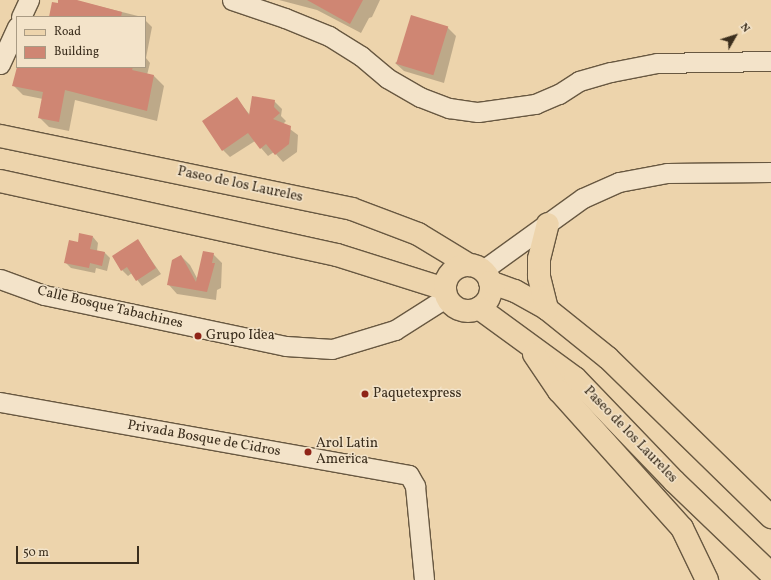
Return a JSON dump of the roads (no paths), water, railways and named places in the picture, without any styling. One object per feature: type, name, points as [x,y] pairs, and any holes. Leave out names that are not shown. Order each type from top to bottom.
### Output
[{"type":"main road","name":"Paseo de los Laureles","points":[[2,134],[352,209],[418,234],[547,309],[608,358],[771,518]]},
{"type":"main road","points":[[0,182],[337,255],[446,293],[453,304],[461,309],[470,311],[479,308],[491,294],[481,272],[455,269],[449,275],[446,293]]},
{"type":"main road","points":[[547,309],[541,290],[539,264],[541,246],[548,224]]},
{"type":"main road","name":"Paseo de los Laureles","points":[[479,308],[522,337],[575,378],[674,481],[771,574]]},
{"type":"main road","points":[[522,337],[559,391],[682,528],[707,580]]},
{"type":"street","points":[[21,16],[29,0]]},
{"type":"street","points":[[232,0],[285,18],[329,36],[362,56],[387,78],[420,97],[449,108],[478,112],[535,104],[559,94],[579,81],[611,72],[657,63],[771,61]]},
{"type":"street","points":[[0,64],[16,29]]},
{"type":"street","points":[[481,272],[584,198],[619,182],[667,173],[771,172]]},
{"type":"street","name":"Calle Bosque Tabachines","points":[[0,279],[52,297],[286,346],[332,349],[394,330],[446,293]]},
{"type":"street","name":"Privada Bosque de Cidros","points":[[0,402],[409,475],[415,486],[424,580]]},
{"type":"place","name":"Grupo Idea","points":[[198,336]]},
{"type":"place","name":"Paquetexpress","points":[[365,394]]},
{"type":"place","name":"Arol Latin America","points":[[308,452]]}]
